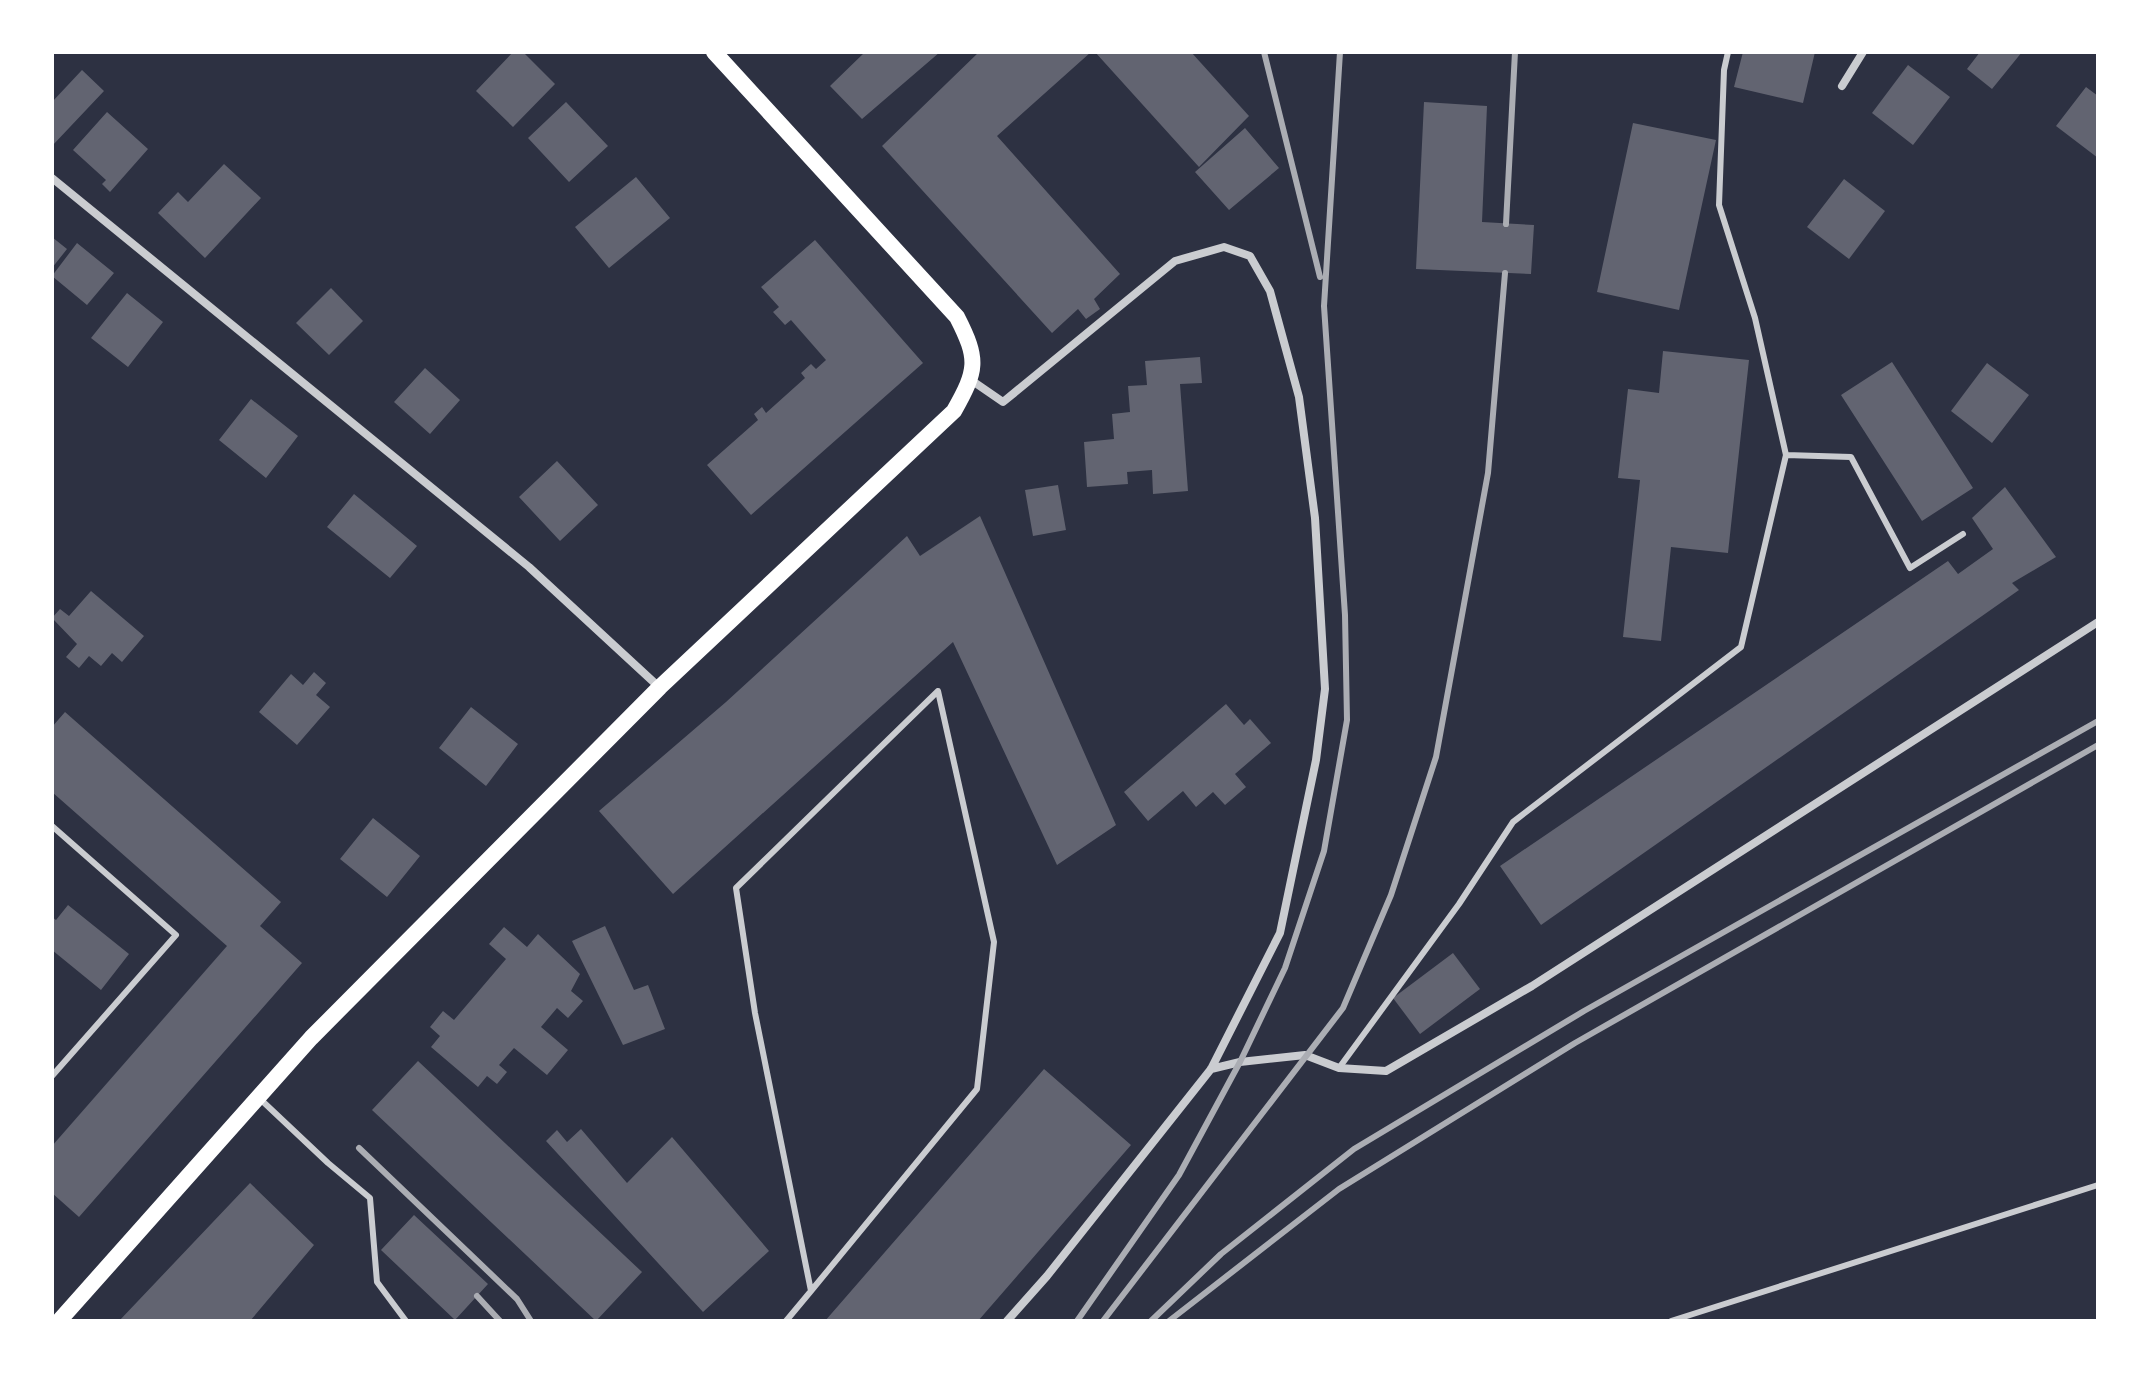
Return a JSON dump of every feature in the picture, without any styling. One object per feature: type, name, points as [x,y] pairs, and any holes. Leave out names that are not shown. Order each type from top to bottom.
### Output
[{"type":"main road","points":[[59,1321],[311,1038],[660,687],[954,411],[971,380],[973,348],[957,317],[714,52]]},
{"type":"street","points":[[1842,86],[1863,52]]},
{"type":"street","points":[[52,178],[529,567],[660,687]]},
{"type":"street","points":[[971,380],[1003,402],[1175,261],[1224,247],[1250,256],[1270,291],[1299,397],[1315,518],[1325,689],[1316,760],[1280,933],[1211,1069],[1047,1276],[1007,1321]]},
{"type":"street","points":[[1211,1069],[1240,1062],[1305,1055],[1339,1068],[1386,1071],[1532,986],[2098,622]]},
{"type":"lane","points":[[1339,1068],[1459,904],[1513,822],[1741,647],[1786,455],[1755,318],[1719,205],[1724,70],[1728,52]]},
{"type":"lane","points":[[1786,455],[1851,457],[1910,568],[1963,534]]},
{"type":"lane","points":[[786,1321],[811,1291],[977,1089],[994,942],[938,691],[736,888],[755,1013],[811,1291]]},
{"type":"lane","points":[[52,826],[176,935],[52,1076]]},
{"type":"lane","points":[[258,1097],[370,1198],[377,1282],[406,1321]]},
{"type":"lane","points":[[1671,1321],[2098,1185]]},
{"type":"building","points":[[513,52],[523,52],[555,84],[513,127],[476,91]]},
{"type":"building","points":[[865,52],[940,52],[862,119],[830,86]]},
{"type":"building","points":[[979,52],[1091,52],[997,136],[1120,274],[1094,299],[1100,309],[1086,319],[1078,309],[1052,333],[882,146]]},
{"type":"building","points":[[1095,52],[1191,52],[1249,116],[1199,167]]},
{"type":"building","points":[[1743,52],[1815,52],[1803,103],[1734,87]]},
{"type":"building","points":[[1980,52],[2022,52],[1992,89],[1967,69]]},
{"type":"building","points":[[1908,65],[1950,97],[1913,145],[1872,113]]},
{"type":"building","points":[[82,70],[104,91],[52,146],[52,102]]},
{"type":"building","points":[[2086,87],[2098,96],[2098,158],[2056,126]]},
{"type":"building","points":[[566,102],[608,146],[569,182],[528,138]]},
{"type":"building","points":[[1424,102],[1487,106],[1482,222],[1534,225],[1531,274],[1416,269]]},
{"type":"building","points":[[107,112],[148,149],[110,192],[102,184],[106,180],[73,150]]},
{"type":"building","points":[[1633,123],[1716,140],[1679,310],[1597,292]]},
{"type":"building","points":[[1245,128],[1279,168],[1229,210],[1195,172]]},
{"type":"building","points":[[224,164],[261,198],[205,258],[158,213],[178,192],[188,202]]},
{"type":"building","points":[[636,177],[670,218],[609,268],[575,227]]},
{"type":"building","points":[[1844,179],[1885,211],[1849,259],[1807,227]]},
{"type":"building","points":[[52,237],[67,249],[52,268]]},
{"type":"building","points":[[815,240],[923,363],[751,515],[707,465],[758,420],[754,414],[762,407],[766,413],[805,378],[801,373],[811,364],[816,369],[826,360],[791,320],[785,325],[773,312],[779,307],[761,287]]},
{"type":"building","points":[[77,243],[114,273],[87,305],[52,276]]},
{"type":"building","points":[[331,288],[363,321],[329,355],[296,323]]},
{"type":"building","points":[[127,293],[163,322],[128,367],[91,338]]},
{"type":"building","points":[[1663,351],[1749,360],[1728,553],[1671,547],[1661,641],[1623,637],[1640,480],[1618,478],[1628,389],[1659,393]]},
{"type":"building","points":[[1200,357],[1202,383],[1180,384],[1188,491],[1153,494],[1152,470],[1127,472],[1128,484],[1087,487],[1084,442],[1114,439],[1112,414],[1130,412],[1128,386],[1147,385],[1145,361]]},
{"type":"building","points":[[1892,362],[1973,488],[1922,521],[1841,395]]},
{"type":"building","points":[[1987,363],[2029,395],[1992,443],[1951,411]]},
{"type":"building","points":[[425,368],[460,400],[430,434],[394,402]]},
{"type":"building","points":[[251,399],[298,436],[266,478],[219,440]]},
{"type":"building","points":[[557,461],[598,505],[560,541],[519,497]]},
{"type":"building","points":[[1058,485],[1066,530],[1033,536],[1025,490]]},
{"type":"building","points":[[2005,487],[2056,557],[2012,583],[2019,590],[1541,925],[1500,866],[1948,561],[1958,574],[1993,549],[1972,518]]},
{"type":"building","points":[[354,494],[417,546],[390,578],[327,527]]},
{"type":"building","points":[[980,516],[1116,825],[1057,865],[953,642],[673,894],[599,811],[726,702],[907,536],[920,556]]},
{"type":"building","points":[[91,591],[144,636],[122,662],[112,653],[101,666],[89,656],[79,668],[66,657],[77,644],[52,618],[60,609],[69,616]]},
{"type":"building","points":[[314,672],[326,683],[316,695],[330,707],[297,745],[259,712],[291,674],[303,685]]},
{"type":"building","points":[[1226,704],[1244,725],[1250,719],[1271,743],[1235,774],[1246,787],[1225,805],[1213,792],[1196,807],[1183,791],[1148,821],[1124,792]]},
{"type":"building","points":[[471,707],[518,744],[486,786],[439,748]]},
{"type":"building","points":[[65,712],[281,902],[260,926],[302,963],[79,1217],[52,1193],[52,1146],[227,946],[52,792],[52,727]]},
{"type":"building","points":[[373,818],[420,856],[387,897],[340,859]]},
{"type":"building","points":[[68,905],[129,954],[101,990],[52,950],[52,917],[56,920]]},
{"type":"building","points":[[605,926],[634,990],[648,985],[665,1029],[623,1045],[572,941]]},
{"type":"building","points":[[504,927],[527,947],[538,934],[580,974],[571,991],[583,1001],[568,1018],[557,1008],[541,1027],[568,1050],[547,1075],[514,1048],[499,1065],[507,1072],[497,1084],[487,1076],[478,1087],[431,1047],[440,1036],[430,1027],[443,1011],[454,1020],[506,959],[489,944]]},
{"type":"building","points":[[1453,953],[1480,989],[1420,1034],[1393,998]]},
{"type":"building","points":[[418,1061],[642,1272],[596,1321],[372,1110]]},
{"type":"building","points":[[1044,1069],[1131,1145],[978,1321],[825,1321]]},
{"type":"building","points":[[581,1129],[627,1183],[672,1137],[769,1251],[703,1312],[546,1141],[557,1130],[567,1142]]},
{"type":"building","points":[[250,1183],[314,1245],[250,1321],[119,1321]]},
{"type":"building","points":[[414,1215],[488,1284],[455,1320],[381,1250]]},
{"type":"railway","points":[[1264,52],[1320,277]]},
{"type":"railway","points":[[1077,1321],[1179,1175],[1240,1062],[1285,968],[1324,851],[1347,720],[1345,615],[1324,306],[1340,52]]},
{"type":"railway","points":[[1506,224],[1515,52]]},
{"type":"railway","points":[[1103,1321],[1343,1008],[1391,895],[1436,757],[1488,473],[1505,273]]},
{"type":"railway","points":[[1151,1321],[1221,1254],[1354,1149],[1584,1011],[2098,721]]},
{"type":"railway","points":[[1169,1321],[1339,1189],[1575,1043],[2098,745]]},
{"type":"railway","points":[[359,1148],[517,1299],[531,1321]]},
{"type":"railway","points":[[477,1296],[500,1321]]}]
